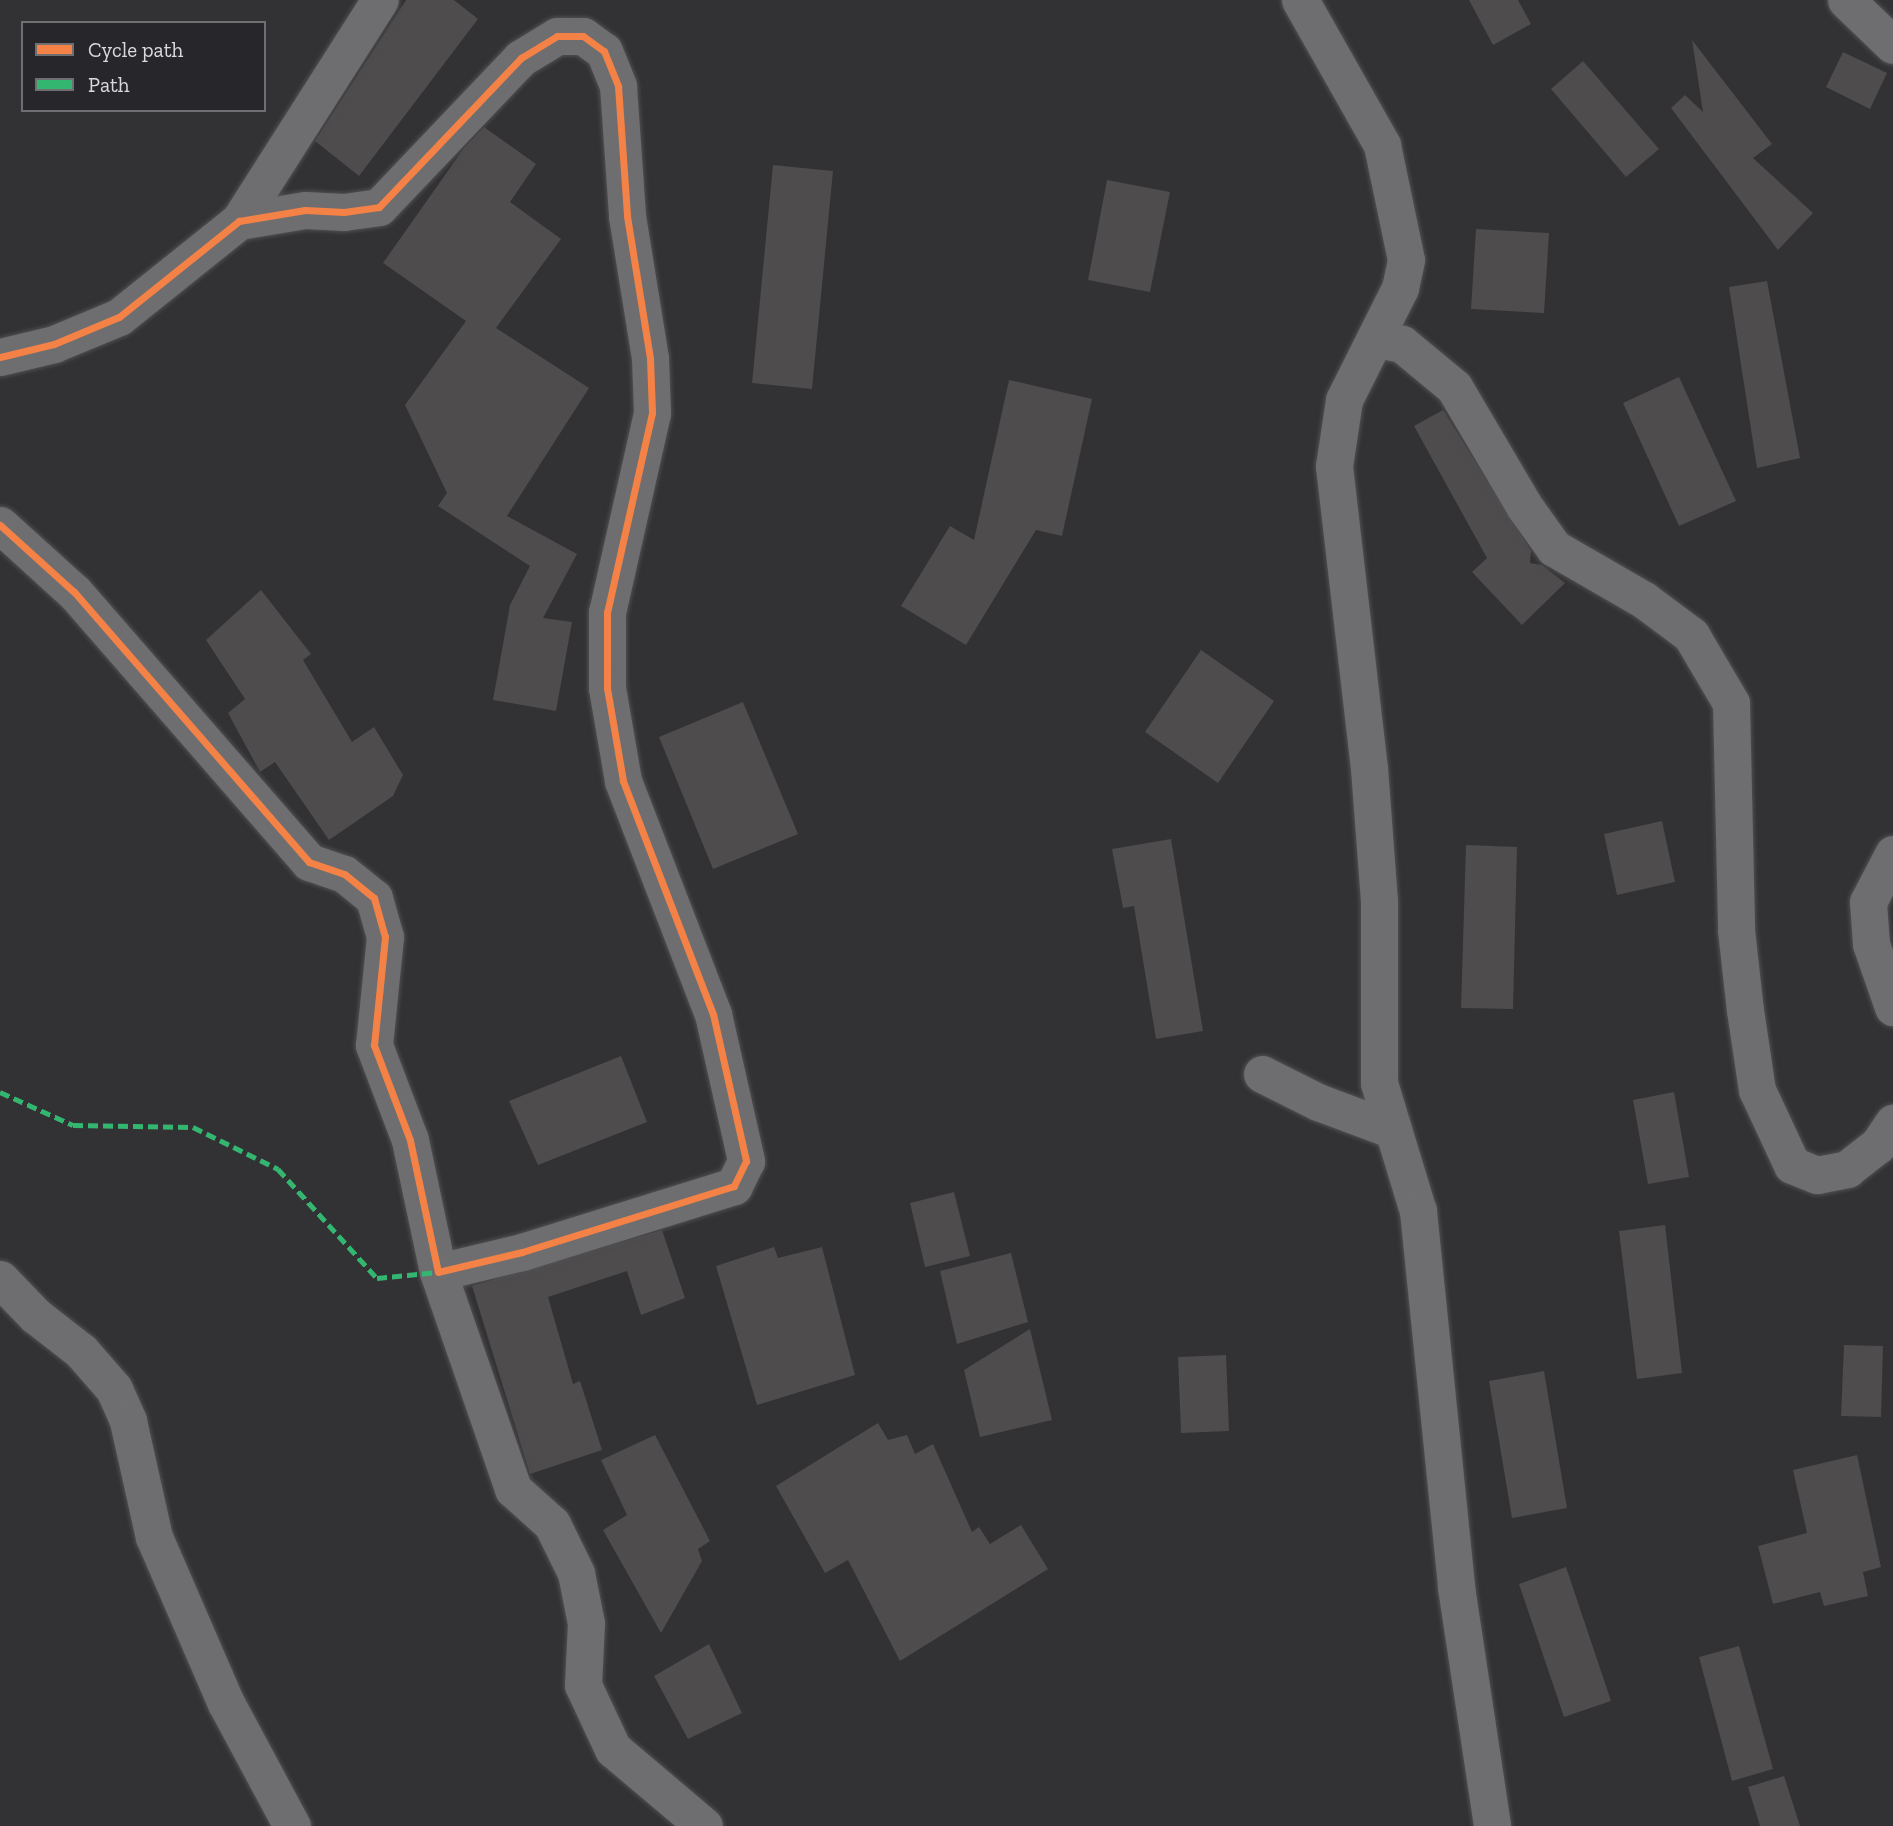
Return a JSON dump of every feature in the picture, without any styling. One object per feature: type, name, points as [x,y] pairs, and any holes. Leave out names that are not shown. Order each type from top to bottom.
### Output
[{"type":"street","points":[[0,357],[54,344],[119,317],[239,221],[380,0]]},
{"type":"street","points":[[1300,0],[1382,145],[1406,260],[1400,288],[1344,400],[1334,466],[1369,768],[1378,901],[1378,1083],[1418,1211],[1456,1587],[1492,1826]]},
{"type":"street","points":[[1846,0],[1893,45]]},
{"type":"street","points":[[239,221],[305,210],[344,212],[379,207],[521,58],[557,36],[583,36],[604,51],[618,86],[627,216],[650,358],[652,413],[607,612],[607,688],[623,781],[713,1014],[746,1161],[734,1185],[523,1252],[438,1272]]},
{"type":"street","points":[[1376,339],[1402,344],[1454,387],[1524,506],[1554,548],[1644,600],[1691,635],[1731,703],[1736,930],[1745,1010],[1757,1090],[1792,1165],[1817,1175],[1847,1169],[1878,1145],[1893,1123]]},
{"type":"street","points":[[0,525],[74,592],[309,862],[344,874],[374,898],[385,937],[374,1045],[410,1140],[438,1272],[513,1489],[552,1524],[576,1573],[586,1623],[583,1685],[614,1749],[704,1826]]},
{"type":"street","points":[[1893,854],[1868,901],[1871,944],[1893,1007]]},
{"type":"street","points":[[1262,1074],[1318,1102],[1393,1130]]},
{"type":"street","points":[[0,1279],[36,1316],[80,1351],[114,1388],[128,1421],[154,1537],[226,1703],[292,1826]]},
{"type":"building","points":[[406,0],[454,0],[478,19],[359,176],[315,141]]},
{"type":"building","points":[[1469,0],[1518,0],[1531,24],[1493,45]]},
{"type":"building","points":[[1692,40],[1772,144],[1753,158],[1813,213],[1778,250],[1671,108],[1685,95],[1703,112]]},
{"type":"building","points":[[1843,52],[1887,73],[1870,109],[1826,87]]},
{"type":"building","points":[[1583,61],[1659,149],[1626,177],[1551,89]]},
{"type":"building","points":[[484,127],[536,164],[510,202],[561,239],[496,328],[589,388],[507,516],[577,554],[543,618],[572,622],[556,711],[493,700],[510,605],[530,566],[438,506],[447,493],[405,405],[466,321],[383,263],[464,148]]},
{"type":"building","points":[[773,165],[833,171],[812,389],[752,383]]},
{"type":"building","points":[[1107,180],[1170,192],[1150,292],[1088,280]]},
{"type":"building","points":[[1476,229],[1549,233],[1544,313],[1471,309]]},
{"type":"building","points":[[1767,281],[1800,458],[1757,468],[1729,287]]},
{"type":"building","points":[[1679,377],[1736,501],[1679,526],[1623,403]]},
{"type":"building","points":[[1009,380],[1092,399],[1062,536],[1036,530],[966,645],[901,606],[950,526],[974,540]]},
{"type":"building","points":[[1443,410],[1531,551],[1530,563],[1542,565],[1565,583],[1522,625],[1472,572],[1487,558],[1414,426]]},
{"type":"building","points":[[261,590],[311,654],[303,660],[352,742],[374,727],[403,775],[393,796],[329,840],[275,762],[260,772],[228,713],[245,699],[206,640]]},
{"type":"building","points":[[1201,650],[1274,701],[1218,783],[1145,732]]},
{"type":"building","points":[[743,702],[798,834],[713,869],[659,737]]},
{"type":"building","points":[[1662,821],[1675,882],[1617,895],[1604,834]]},
{"type":"building","points":[[1171,839],[1203,1031],[1156,1039],[1134,906],[1123,908],[1112,849]]},
{"type":"building","points":[[1466,845],[1517,847],[1513,1009],[1461,1008]]},
{"type":"building","points":[[621,1056],[647,1122],[538,1165],[509,1101]]},
{"type":"building","points":[[1674,1092],[1689,1177],[1648,1184],[1633,1100]]},
{"type":"building","points":[[954,1192],[970,1256],[925,1267],[910,1203]]},
{"type":"building","points":[[1665,1225],[1682,1373],[1637,1379],[1619,1231]]},
{"type":"building","points":[[662,1230],[685,1298],[641,1315],[627,1271],[548,1297],[573,1384],[580,1381],[602,1450],[530,1474],[472,1286]]},
{"type":"building","points":[[774,1247],[778,1258],[822,1247],[855,1375],[757,1405],[716,1266]]},
{"type":"building","points":[[1011,1253],[1028,1322],[957,1344],[940,1271]]},
{"type":"building","points":[[1030,1329],[1052,1420],[980,1437],[964,1370]]},
{"type":"building","points":[[1844,1345],[1883,1346],[1881,1417],[1841,1416]]},
{"type":"building","points":[[1226,1355],[1229,1431],[1181,1433],[1178,1357]]},
{"type":"building","points":[[1544,1371],[1567,1508],[1512,1518],[1489,1381]]},
{"type":"building","points":[[878,1423],[888,1440],[907,1435],[915,1454],[933,1444],[972,1532],[979,1527],[990,1544],[1021,1525],[1048,1569],[900,1661],[848,1560],[825,1573],[776,1486]]},
{"type":"building","points":[[655,1435],[710,1541],[698,1549],[702,1561],[661,1633],[603,1530],[627,1515],[601,1460]]},
{"type":"building","points":[[1857,1455],[1881,1567],[1863,1572],[1868,1596],[1824,1606],[1820,1592],[1773,1604],[1758,1546],[1807,1533],[1793,1470]]},
{"type":"building","points":[[1566,1567],[1611,1701],[1564,1717],[1519,1584]]},
{"type":"building","points":[[709,1644],[742,1713],[688,1739],[654,1676]]},
{"type":"building","points":[[1739,1646],[1773,1769],[1732,1781],[1699,1657]]},
{"type":"building","points":[[1784,1776],[1800,1826],[1760,1826],[1748,1787]]},
{"type":"marked path","points":[[0,1092],[73,1125],[193,1127],[278,1169],[377,1278],[438,1272]]},
{"type":"cycle path","points":[[0,357],[54,344],[119,317],[239,221],[305,210],[344,212],[379,207],[521,58],[557,36],[583,36],[604,51],[618,86],[627,216],[650,358],[652,413],[607,612],[607,688],[623,781],[713,1014],[746,1161],[734,1186],[522,1252],[438,1272],[410,1140],[374,1045],[385,937],[374,898],[344,874],[309,862],[74,592],[0,525]]}]
